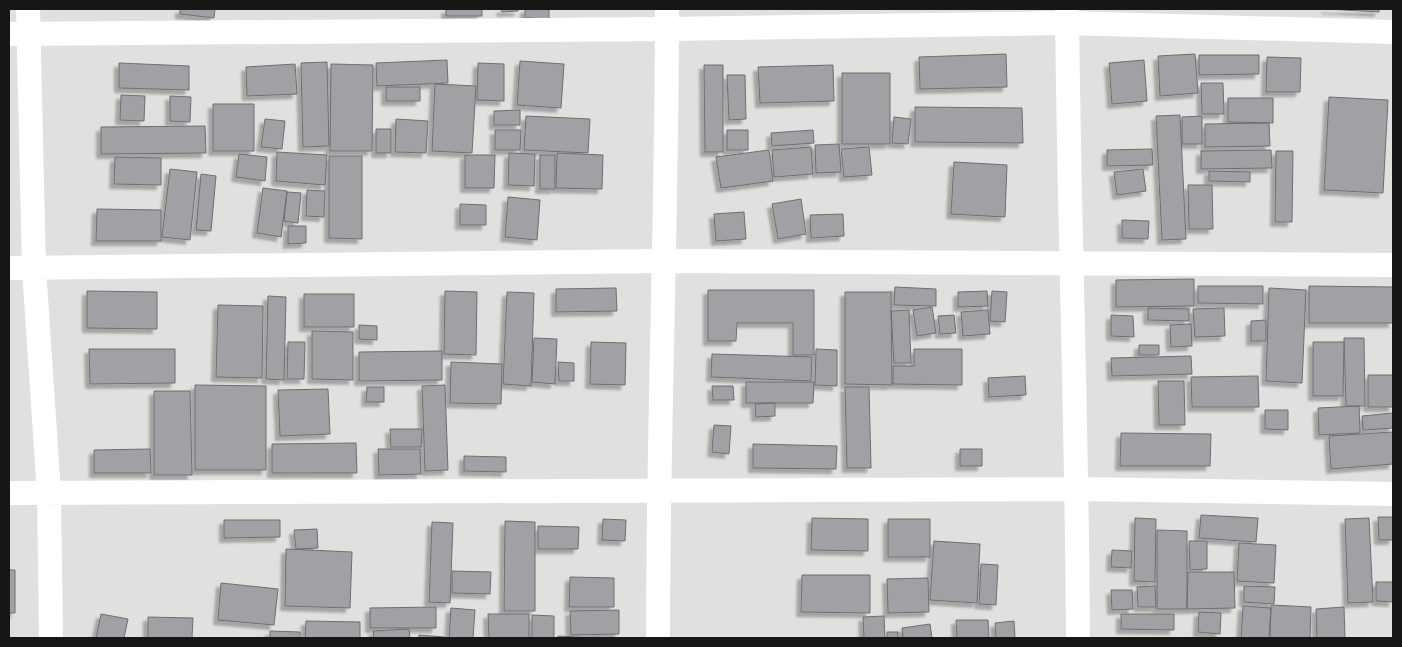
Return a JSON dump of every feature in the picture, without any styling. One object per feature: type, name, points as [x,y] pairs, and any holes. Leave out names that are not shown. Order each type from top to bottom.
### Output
[{"type":"street","points":[[28,9],[19,34],[49,493],[51,638]]},
{"type":"street","points":[[19,34],[667,19],[1067,16],[1393,32]]},
{"type":"street","points":[[1067,16],[1070,263],[1077,489],[1078,638]]},
{"type":"street","points":[[658,638],[658,492],[665,261],[667,19]]},
{"type":"street","points":[[9,268],[665,261],[1393,265]]},
{"type":"street","points":[[9,493],[1077,489],[1393,494]]},
{"type":"building","points":[[180,9],[215,9],[214,18],[180,14]]},
{"type":"building","points":[[446,9],[482,9],[482,16],[446,16]]},
{"type":"building","points":[[501,9],[518,9],[518,11],[502,12]]},
{"type":"building","points":[[525,9],[549,9],[549,19],[525,18]]},
{"type":"building","points":[[1326,9],[1379,9],[1379,12]]},
{"type":"building","points":[[1006,54],[1007,87],[920,89],[919,57]]},
{"type":"building","points":[[1195,54],[1198,93],[1160,96],[1158,56]]},
{"type":"building","points":[[1199,55],[1259,55],[1259,74],[1199,75]]},
{"type":"building","points":[[1267,57],[1301,58],[1300,92],[1266,92]]},
{"type":"building","points":[[447,60],[448,83],[377,86],[376,63]]},
{"type":"building","points":[[1144,60],[1147,101],[1112,104],[1109,63]]},
{"type":"building","points":[[520,61],[564,64],[561,108],[517,105]]},
{"type":"building","points":[[327,62],[329,146],[303,147],[301,63]]},
{"type":"building","points":[[119,63],[189,66],[189,90],[119,88]]},
{"type":"building","points":[[478,63],[504,64],[504,101],[477,100]]},
{"type":"building","points":[[295,64],[297,94],[247,96],[246,67]]},
{"type":"building","points":[[331,64],[373,65],[372,151],[330,151]]},
{"type":"building","points":[[704,65],[723,65],[723,152],[705,152]]},
{"type":"building","points":[[833,65],[834,101],[760,103],[758,67]]},
{"type":"building","points":[[842,73],[890,73],[890,144],[842,144]]},
{"type":"building","points":[[727,75],[745,75],[746,119],[729,120]]},
{"type":"building","points":[[1201,83],[1223,83],[1224,114],[1202,114]]},
{"type":"building","points":[[435,84],[476,86],[472,153],[432,151]]},
{"type":"building","points":[[386,87],[420,87],[420,101],[386,101]]},
{"type":"building","points":[[121,95],[145,96],[144,121],[120,120]]},
{"type":"building","points":[[170,96],[191,97],[190,122],[170,121]]},
{"type":"building","points":[[1329,97],[1388,100],[1383,193],[1324,190]]},
{"type":"building","points":[[1228,98],[1273,98],[1273,123],[1228,122]]},
{"type":"building","points":[[213,104],[254,104],[254,151],[213,151]]},
{"type":"building","points":[[915,107],[1022,108],[1023,143],[915,142]]},
{"type":"building","points":[[520,110],[520,125],[494,125],[494,111]]},
{"type":"building","points":[[1180,115],[1186,239],[1162,240],[1156,116]]},
{"type":"building","points":[[526,116],[590,119],[588,153],[524,150]]},
{"type":"building","points":[[1202,116],[1202,144],[1182,144],[1182,117]]},
{"type":"building","points":[[894,117],[911,119],[908,144],[892,143]]},
{"type":"building","points":[[265,119],[285,121],[282,149],[261,147]]},
{"type":"building","points":[[396,119],[428,121],[426,153],[395,152]]},
{"type":"building","points":[[1269,123],[1270,146],[1205,147],[1205,124]]},
{"type":"building","points":[[205,126],[206,153],[101,154],[101,127]]},
{"type":"building","points":[[376,129],[391,129],[391,153],[376,153]]},
{"type":"building","points":[[495,130],[521,130],[520,150],[495,150]]},
{"type":"building","points":[[727,130],[748,130],[748,150],[727,150]]},
{"type":"building","points":[[813,130],[814,143],[772,146],[771,133]]},
{"type":"building","points":[[839,144],[841,172],[816,173],[815,145]]},
{"type":"building","points":[[811,147],[813,174],[774,177],[772,150]]},
{"type":"building","points":[[869,147],[872,175],[844,177],[841,149]]},
{"type":"building","points":[[1152,149],[1153,165],[1107,166],[1107,150]]},
{"type":"building","points":[[769,150],[773,181],[721,188],[716,157]]},
{"type":"building","points":[[1271,150],[1272,168],[1201,169],[1201,151]]},
{"type":"building","points":[[1276,151],[1293,151],[1292,222],[1275,222]]},
{"type":"building","points":[[277,152],[327,155],[325,185],[276,181]]},
{"type":"building","points":[[509,153],[535,154],[534,186],[508,185]]},
{"type":"building","points":[[557,153],[603,155],[602,189],[556,188]]},
{"type":"building","points":[[239,154],[267,157],[265,181],[236,177]]},
{"type":"building","points":[[465,155],[495,155],[494,188],[465,188]]},
{"type":"building","points":[[540,155],[555,155],[555,189],[540,189]]},
{"type":"building","points":[[329,156],[362,156],[362,239],[329,238]]},
{"type":"building","points":[[115,157],[161,158],[161,185],[114,184]]},
{"type":"building","points":[[954,162],[1007,165],[1005,217],[951,214]]},
{"type":"building","points":[[170,169],[197,172],[190,240],[162,237]]},
{"type":"building","points":[[1143,169],[1146,191],[1117,195],[1114,172]]},
{"type":"building","points":[[1209,171],[1250,172],[1250,182],[1209,181]]},
{"type":"building","points":[[201,174],[216,176],[211,231],[196,230]]},
{"type":"building","points":[[1188,185],[1212,185],[1213,229],[1189,229]]},
{"type":"building","points":[[263,188],[287,191],[281,237],[257,233]]},
{"type":"building","points":[[307,190],[325,191],[324,217],[306,216]]},
{"type":"building","points":[[287,192],[301,193],[298,223],[284,221]]},
{"type":"building","points":[[508,197],[540,200],[537,240],[505,237]]},
{"type":"building","points":[[801,199],[806,234],[778,239],[772,204]]},
{"type":"building","points":[[460,204],[486,205],[486,225],[460,225]]},
{"type":"building","points":[[97,209],[161,210],[161,241],[96,241]]},
{"type":"building","points":[[744,212],[746,239],[716,241],[714,214]]},
{"type":"building","points":[[843,214],[844,236],[811,238],[810,215]]},
{"type":"building","points":[[1122,220],[1149,221],[1148,239],[1122,238]]},
{"type":"building","points":[[288,226],[306,226],[306,243],[288,244]]},
{"type":"building","points":[[1194,279],[1194,306],[1116,307],[1116,280]]},
{"type":"building","points":[[1198,286],[1263,286],[1263,304],[1198,303]]},
{"type":"building","points":[[1309,286],[1393,287],[1393,323],[1309,323]]},
{"type":"building","points":[[895,287],[936,289],[936,306],[894,305]]},
{"type":"building","points":[[616,288],[617,311],[556,312],[556,289]]},
{"type":"building","points":[[1269,288],[1306,290],[1302,383],[1266,381]]},
{"type":"building","points":[[708,290],[814,290],[814,355],[793,355],[793,323],[737,323],[736,341],[708,341]]},
{"type":"building","points":[[87,291],[157,292],[157,329],[87,328]]},
{"type":"building","points":[[445,291],[477,292],[476,355],[444,354]]},
{"type":"building","points":[[987,291],[988,306],[958,307],[958,292]]},
{"type":"building","points":[[992,291],[1007,292],[1005,322],[990,321]]},
{"type":"building","points":[[507,292],[534,293],[531,386],[503,384]]},
{"type":"building","points":[[845,292],[891,292],[892,385],[845,384]]},
{"type":"building","points":[[304,294],[354,294],[354,327],[304,327]]},
{"type":"building","points":[[268,296],[286,297],[284,380],[266,379]]},
{"type":"building","points":[[218,305],[263,306],[262,378],[216,377]]},
{"type":"building","points":[[932,307],[936,333],[917,336],[913,310]]},
{"type":"building","points":[[1148,308],[1189,309],[1189,321],[1148,320]]},
{"type":"building","points":[[1224,308],[1225,336],[1195,337],[1193,309]]},
{"type":"building","points":[[909,310],[911,363],[894,363],[891,311]]},
{"type":"building","points":[[988,310],[990,334],[963,336],[961,312]]},
{"type":"building","points":[[954,315],[956,333],[940,334],[938,316]]},
{"type":"building","points":[[1111,315],[1133,316],[1134,337],[1111,336]]},
{"type":"building","points":[[1266,320],[1266,341],[1251,341],[1251,321]]},
{"type":"building","points":[[1191,324],[1192,346],[1171,347],[1170,325]]},
{"type":"building","points":[[359,325],[377,326],[377,340],[359,339]]},
{"type":"building","points":[[312,331],[353,332],[353,380],[312,379]]},
{"type":"building","points":[[534,338],[557,339],[555,384],[532,382]]},
{"type":"building","points":[[1344,338],[1364,338],[1365,406],[1346,406]]},
{"type":"building","points":[[288,342],[305,342],[304,379],[287,379]]},
{"type":"building","points":[[591,342],[626,343],[625,385],[590,384]]},
{"type":"building","points":[[1313,342],[1344,342],[1343,396],[1313,396]]},
{"type":"building","points":[[1139,345],[1159,345],[1159,355],[1139,355]]},
{"type":"building","points":[[89,349],[175,349],[175,383],[90,384]]},
{"type":"building","points":[[816,349],[837,350],[837,386],[815,385]]},
{"type":"building","points":[[914,349],[962,349],[962,385],[893,384],[893,366],[914,366]]},
{"type":"building","points":[[442,351],[442,380],[359,381],[359,352]]},
{"type":"building","points":[[712,354],[812,357],[811,381],[711,377]]},
{"type":"building","points":[[1191,356],[1192,374],[1112,376],[1111,358]]},
{"type":"building","points":[[451,362],[502,364],[501,404],[450,403]]},
{"type":"building","points":[[558,362],[574,363],[574,381],[559,381]]},
{"type":"building","points":[[1368,375],[1393,375],[1393,407],[1368,407]]},
{"type":"building","points":[[1025,376],[1026,395],[989,397],[988,378]]},
{"type":"building","points":[[1258,376],[1259,407],[1192,407],[1191,377]]},
{"type":"building","points":[[1158,381],[1184,381],[1185,425],[1159,425]]},
{"type":"building","points":[[746,382],[814,382],[813,403],[746,403]]},
{"type":"building","points":[[195,385],[266,386],[266,470],[195,470]]},
{"type":"building","points":[[445,385],[448,470],[425,471],[422,386]]},
{"type":"building","points":[[712,386],[733,386],[734,400],[713,400]]},
{"type":"building","points":[[367,387],[384,387],[384,402],[366,402]]},
{"type":"building","points":[[845,387],[869,387],[871,468],[847,468]]},
{"type":"building","points":[[328,389],[330,434],[280,436],[278,390]]},
{"type":"building","points":[[154,391],[190,391],[192,475],[154,475]]},
{"type":"building","points":[[775,403],[775,416],[756,417],[755,404]]},
{"type":"building","points":[[1359,406],[1360,433],[1319,435],[1318,408]]},
{"type":"building","points":[[1265,410],[1288,410],[1288,430],[1265,429]]},
{"type":"building","points":[[1393,413],[1393,428],[1363,430],[1362,416]]},
{"type":"building","points":[[714,425],[731,426],[729,454],[712,452]]},
{"type":"building","points":[[390,429],[422,429],[421,447],[391,447]]},
{"type":"building","points":[[1393,432],[1393,464],[1331,469],[1329,436]]},
{"type":"building","points":[[1121,433],[1211,434],[1210,466],[1120,466]]},
{"type":"building","points":[[356,443],[357,473],[272,473],[272,444]]},
{"type":"building","points":[[753,444],[837,446],[836,469],[753,468]]},
{"type":"building","points":[[150,449],[151,473],[94,473],[94,450]]},
{"type":"building","points":[[378,449],[420,449],[421,474],[379,475]]},
{"type":"building","points":[[960,449],[982,449],[982,466],[960,466]]},
{"type":"building","points":[[464,456],[506,457],[506,472],[464,471]]},
{"type":"building","points":[[1201,515],[1258,518],[1256,542],[1199,538]]},
{"type":"building","points":[[1378,517],[1393,517],[1393,540],[1379,540]]},
{"type":"building","points":[[812,518],[868,519],[868,551],[811,550]]},
{"type":"building","points":[[1135,518],[1156,519],[1155,582],[1134,581]]},
{"type":"building","points":[[1369,518],[1373,602],[1348,603],[1345,519]]},
{"type":"building","points":[[603,519],[626,520],[625,541],[602,540]]},
{"type":"building","points":[[888,519],[930,519],[930,557],[888,557]]},
{"type":"building","points":[[224,520],[280,520],[280,537],[224,538]]},
{"type":"building","points":[[505,521],[535,522],[535,611],[504,611]]},
{"type":"building","points":[[432,522],[453,523],[450,603],[429,602]]},
{"type":"building","points":[[538,526],[579,527],[578,549],[538,549]]},
{"type":"building","points":[[317,529],[318,548],[296,549],[294,530]]},
{"type":"building","points":[[1157,530],[1187,531],[1187,609],[1157,609]]},
{"type":"building","points":[[934,541],[980,544],[977,603],[930,600]]},
{"type":"building","points":[[1189,541],[1207,541],[1207,569],[1190,570]]},
{"type":"building","points":[[1239,543],[1276,545],[1274,583],[1237,581]]},
{"type":"building","points":[[286,549],[352,552],[350,608],[285,606]]},
{"type":"building","points":[[1112,550],[1132,551],[1131,568],[1111,567]]},
{"type":"building","points":[[981,564],[998,565],[996,605],[979,604]]},
{"type":"building","points":[[9,570],[15,570],[15,613],[9,613]]},
{"type":"building","points":[[452,571],[491,572],[490,594],[452,593]]},
{"type":"building","points":[[1188,572],[1234,572],[1235,608],[1187,609]]},
{"type":"building","points":[[802,575],[870,575],[870,613],[801,612]]},
{"type":"building","points":[[570,577],[614,578],[614,607],[569,607]]},
{"type":"building","points":[[928,578],[929,612],[888,613],[887,579]]},
{"type":"building","points":[[1376,582],[1393,582],[1393,602],[1376,601]]},
{"type":"building","points":[[221,583],[278,589],[274,625],[218,620]]},
{"type":"building","points":[[1155,586],[1156,607],[1138,607],[1137,587]]},
{"type":"building","points":[[1244,586],[1275,587],[1274,604],[1244,602]]},
{"type":"building","points":[[1111,590],[1132,590],[1133,609],[1112,610]]},
{"type":"building","points":[[1271,605],[1311,607],[1310,638],[1270,638]]},
{"type":"building","points":[[1243,606],[1271,608],[1269,638],[1241,638]]},
{"type":"building","points":[[436,607],[436,628],[370,628],[370,608]]},
{"type":"building","points":[[1344,607],[1345,638],[1317,638],[1316,609]]},
{"type":"building","points":[[451,608],[475,610],[473,638],[449,638]]},
{"type":"building","points":[[619,610],[619,634],[571,635],[570,611]]},
{"type":"building","points":[[1199,612],[1221,613],[1220,634],[1198,632]]},
{"type":"building","points":[[101,614],[128,619],[124,638],[96,638]]},
{"type":"building","points":[[488,614],[529,614],[529,638],[489,638]]},
{"type":"building","points":[[1121,614],[1174,614],[1174,630],[1121,629]]},
{"type":"building","points":[[532,615],[554,616],[554,638],[532,638]]},
{"type":"building","points":[[884,616],[885,638],[864,638],[863,617]]},
{"type":"building","points":[[148,617],[193,618],[192,638],[148,638]]},
{"type":"building","points":[[956,620],[988,620],[989,638],[957,638]]},
{"type":"building","points":[[306,621],[360,622],[360,638],[305,638]]},
{"type":"building","points":[[1014,621],[1015,638],[996,638],[995,623]]},
{"type":"building","points":[[930,624],[932,638],[903,638],[902,628]]},
{"type":"building","points":[[409,629],[410,638],[374,638],[373,631]]},
{"type":"building","points":[[270,631],[300,632],[300,638],[270,638]]},
{"type":"building","points":[[887,632],[898,632],[898,638],[887,638]]},
{"type":"building","points":[[419,635],[444,637],[444,638],[419,638]]},
{"type":"building","points":[[558,636],[595,638],[558,638]]}]
